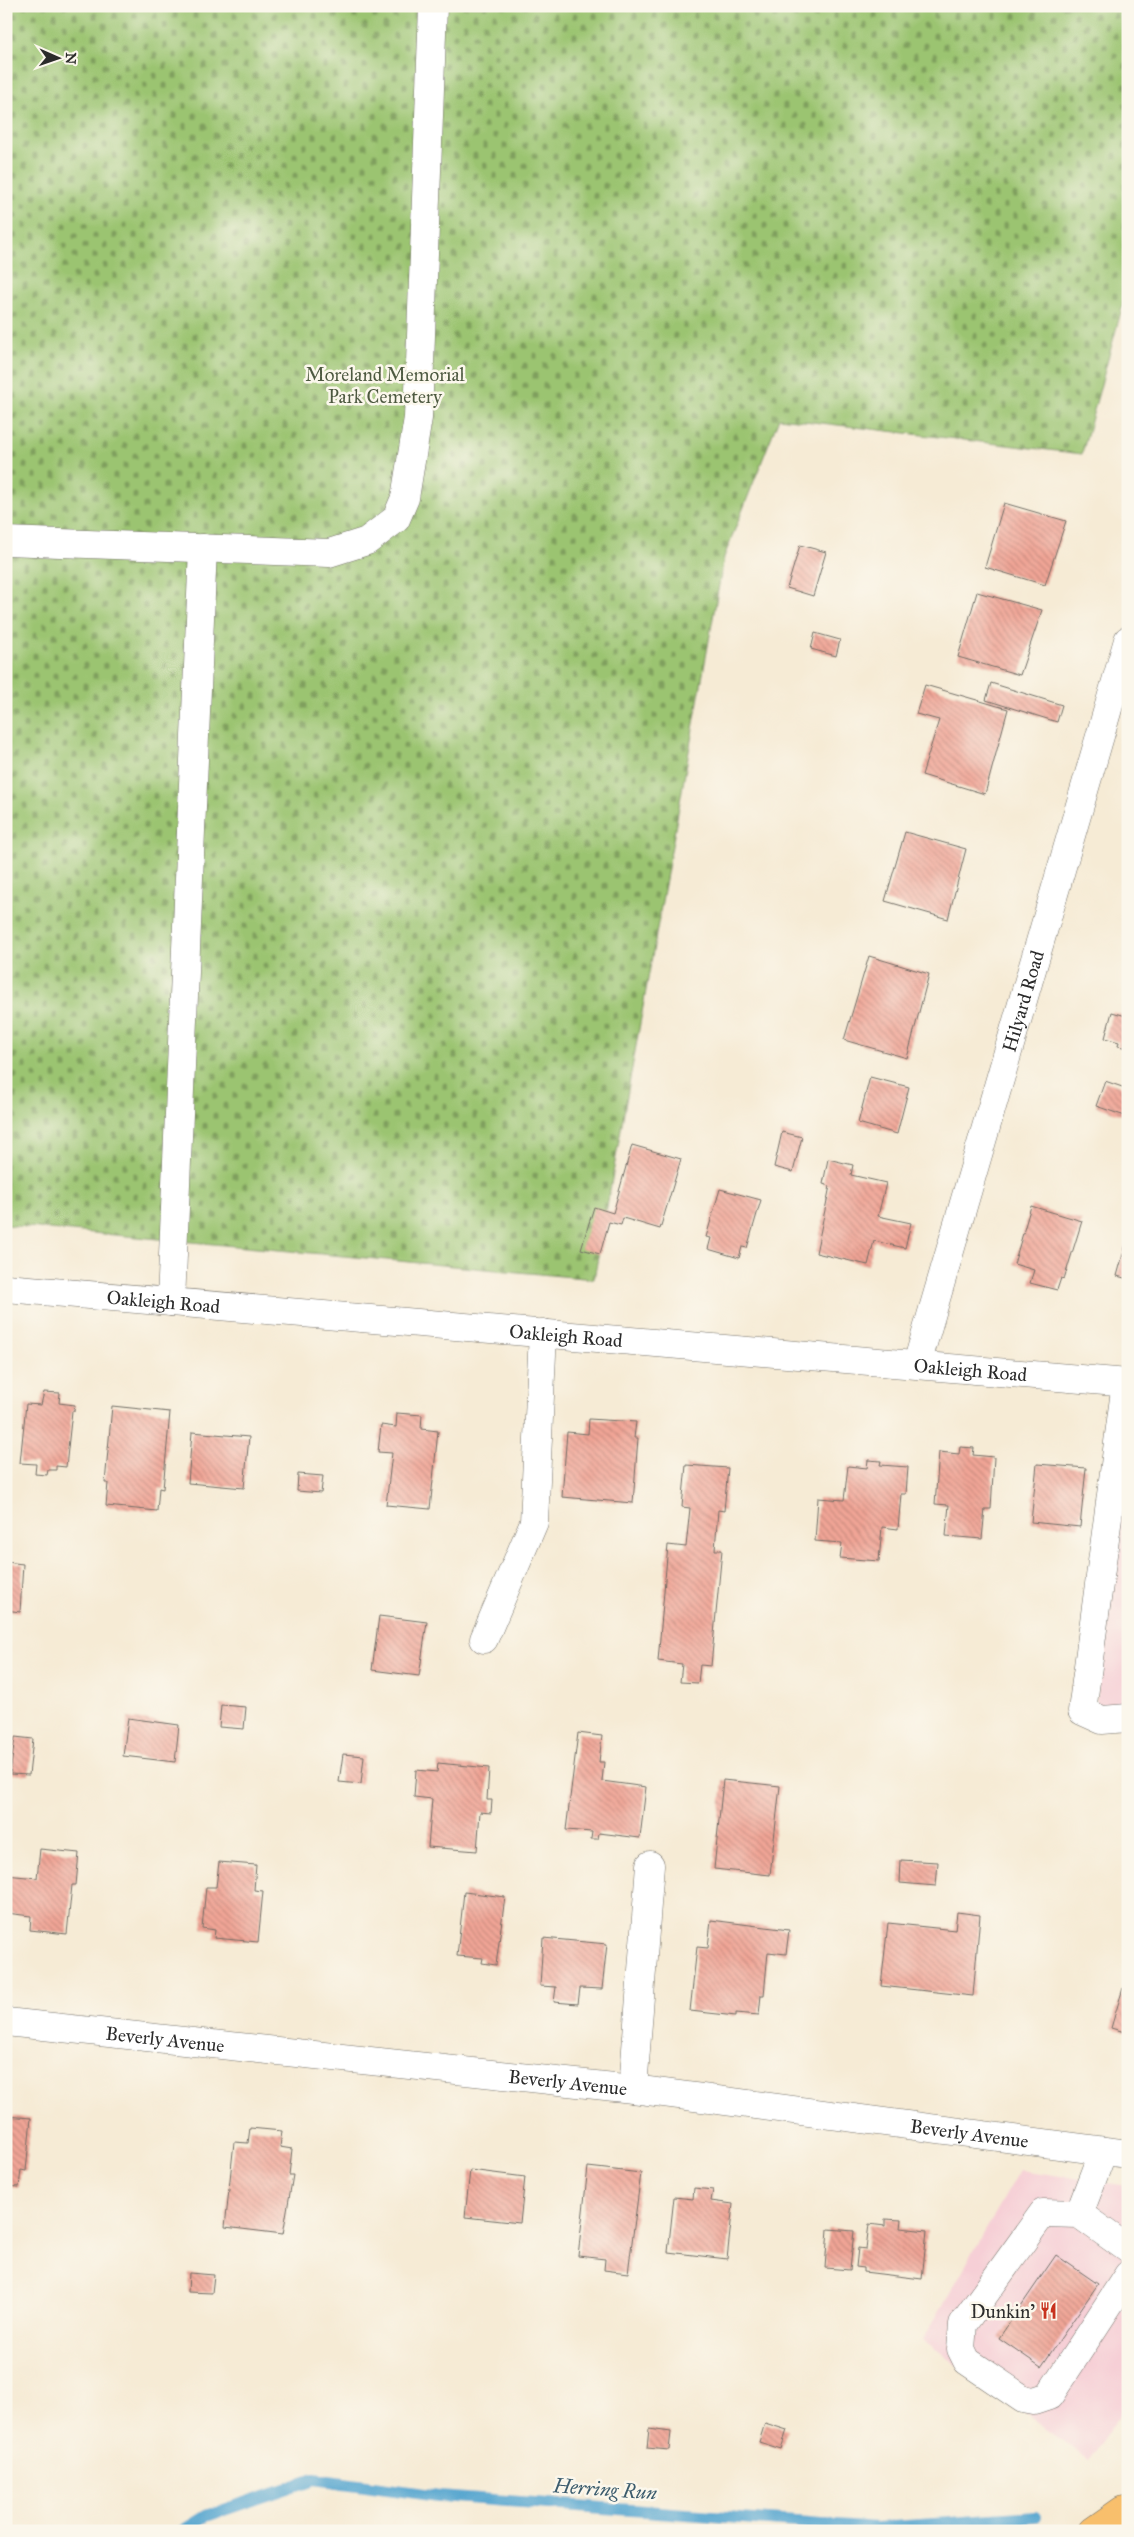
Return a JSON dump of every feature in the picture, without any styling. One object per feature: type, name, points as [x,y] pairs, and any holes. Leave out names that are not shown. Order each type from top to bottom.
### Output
[{"type":"main road","points":[[1093,2531],[1120,2514]]},
{"type":"street","points":[[6,541],[329,553],[366,541],[396,519],[405,498],[418,418],[433,6]]},
{"type":"street","points":[[171,1302],[203,548]]},
{"type":"street","name":"Hilyard Road","points":[[917,1364],[1128,640]]},
{"type":"street","name":"Oakleigh Road","points":[[6,1288],[1127,1383]]},
{"type":"street","points":[[484,1639],[534,1522],[543,1333]]},
{"type":"street","points":[[1127,1383],[1082,1712],[1102,1720],[1128,1718]]},
{"type":"street","points":[[633,2090],[650,1865]]},
{"type":"street","name":"Beverly Avenue","points":[[6,2022],[633,2090],[1116,2152]]},
{"type":"street","points":[[1079,2214],[1116,2152]]},
{"type":"street","points":[[1121,2245],[1079,2214],[1043,2213],[963,2324],[961,2349],[967,2361],[1022,2399],[1034,2401],[1049,2396],[1128,2275]]},
{"type":"shaded area","points":[[1128,1416],[1128,1724],[1095,1713]]},
{"type":"shaded area","points":[[1020,2170],[1128,2186],[1128,2403],[1089,2460],[923,2340]]},
{"type":"green space","name":"Moreland Memorial Park Cemetery","points":[[6,6],[1128,6],[1128,286],[1082,454],[779,418],[724,557],[594,1279],[6,1225]]},
{"type":"building","points":[[1004,503],[1066,521],[1045,585],[985,567]]},
{"type":"building","points":[[800,545],[826,552],[813,596],[787,588]]},
{"type":"building","points":[[977,592],[1042,610],[1020,675],[958,657]]},
{"type":"building","points":[[815,633],[840,640],[836,656],[811,649]]},
{"type":"building","points":[[991,683],[1062,705],[1057,722],[986,700]]},
{"type":"building","points":[[925,685],[1008,709],[985,794],[922,775],[939,720],[916,714]]},
{"type":"building","points":[[905,832],[966,849],[948,919],[885,901]]},
{"type":"building","points":[[869,956],[929,974],[907,1058],[844,1040]]},
{"type":"building","points":[[1128,1011],[1128,1048],[1118,1046],[1119,1042],[1105,1038],[1112,1012],[1126,1016]]},
{"type":"building","points":[[870,1077],[909,1087],[897,1134],[858,1123]]},
{"type":"building","points":[[1105,1081],[1128,1089],[1128,1117],[1096,1106]]},
{"type":"building","points":[[782,1132],[802,1137],[793,1172],[774,1167]]},
{"type":"building","points":[[632,1145],[681,1159],[660,1229],[623,1218],[621,1225],[609,1222],[600,1254],[581,1249],[594,1207],[613,1213]]},
{"type":"building","points":[[828,1159],[853,1165],[851,1175],[886,1183],[878,1216],[911,1223],[905,1248],[874,1241],[868,1265],[816,1253],[830,1186],[823,1184]]},
{"type":"building","points":[[720,1189],[761,1200],[747,1248],[742,1247],[739,1258],[708,1249],[711,1238],[706,1237]]},
{"type":"building","points":[[1031,1206],[1082,1221],[1064,1279],[1061,1278],[1057,1290],[1030,1283],[1034,1270],[1014,1264]]},
{"type":"building","points":[[1128,1240],[1128,1279],[1117,1276]]},
{"type":"building","points":[[44,1392],[60,1393],[59,1403],[75,1405],[74,1411],[72,1411],[66,1467],[56,1466],[56,1470],[48,1470],[47,1475],[35,1474],[36,1464],[20,1463],[26,1404],[41,1405]]},
{"type":"building","points":[[112,1406],[170,1412],[163,1489],[159,1488],[157,1511],[106,1506],[108,1483],[105,1483]]},
{"type":"building","points":[[397,1413],[422,1415],[421,1429],[438,1431],[430,1509],[386,1505],[392,1453],[378,1452],[381,1425],[396,1427]]},
{"type":"building","points":[[589,1419],[636,1422],[634,1438],[638,1438],[633,1503],[562,1497],[567,1432],[588,1434]]},
{"type":"building","points":[[192,1432],[249,1437],[244,1488],[188,1483]]},
{"type":"building","points":[[960,1447],[974,1448],[973,1455],[994,1457],[991,1509],[985,1509],[982,1539],[946,1536],[949,1505],[935,1504],[939,1452],[959,1454]]},
{"type":"building","points":[[868,1460],[881,1461],[880,1465],[908,1467],[906,1494],[901,1494],[898,1529],[882,1527],[879,1561],[840,1558],[842,1543],[815,1541],[818,1498],[844,1500],[848,1466],[867,1468]]},
{"type":"building","points":[[1037,1464],[1086,1468],[1080,1527],[1031,1522]]},
{"type":"building","points":[[686,1465],[728,1468],[724,1511],[718,1510],[715,1550],[722,1550],[711,1666],[700,1665],[698,1683],[680,1682],[682,1664],[658,1661],[668,1545],[686,1547],[690,1508],[682,1507]]},
{"type":"building","points":[[298,1474],[323,1476],[321,1493],[297,1491]]},
{"type":"building","points":[[6,1562],[23,1564],[20,1612],[6,1610]]},
{"type":"building","points":[[379,1616],[427,1622],[419,1676],[372,1670]]},
{"type":"building","points":[[221,1705],[246,1707],[244,1729],[219,1727]]},
{"type":"building","points":[[128,1718],[179,1725],[175,1762],[123,1756]]},
{"type":"building","points":[[578,1733],[602,1736],[599,1762],[604,1762],[602,1781],[646,1787],[640,1838],[599,1833],[598,1839],[591,1839],[592,1832],[566,1830]]},
{"type":"building","points":[[15,1737],[33,1739],[29,1775],[10,1774]]},
{"type":"building","points":[[343,1754],[364,1756],[361,1784],[339,1782]]},
{"type":"building","points":[[438,1763],[489,1768],[487,1800],[492,1800],[491,1813],[480,1812],[477,1851],[428,1847],[432,1799],[414,1797],[416,1770],[437,1772]]},
{"type":"building","points":[[723,1780],[780,1786],[770,1875],[714,1869]]},
{"type":"building","points":[[40,1849],[79,1853],[76,1885],[72,1885],[67,1934],[30,1930],[31,1916],[6,1913],[6,1875],[37,1878]]},
{"type":"building","points":[[901,1860],[938,1862],[936,1886],[900,1883]]},
{"type":"building","points":[[219,1862],[256,1865],[254,1890],[263,1891],[258,1942],[214,1938],[215,1930],[202,1928],[206,1887],[216,1887]]},
{"type":"building","points":[[464,1892],[505,1897],[496,1965],[482,1963],[483,1958],[457,1956]]},
{"type":"building","points":[[957,1912],[980,1915],[973,1996],[881,1986],[888,1923],[955,1930]]},
{"type":"building","points":[[711,1920],[789,1930],[786,1954],[768,1952],[764,1995],[761,1995],[759,2015],[736,2013],[736,2016],[690,2011],[697,1947],[708,1948]]},
{"type":"building","points":[[543,1938],[607,1944],[602,1989],[580,1988],[578,2004],[554,2002],[556,1987],[540,1986]]},
{"type":"building","points":[[1123,1988],[1128,1989],[1128,2033],[1111,2028]]},
{"type":"building","points":[[6,2116],[31,2118],[26,2171],[21,2170],[19,2187],[6,2186]]},
{"type":"building","points":[[250,2128],[282,2131],[280,2147],[292,2149],[289,2175],[293,2175],[283,2234],[225,2227],[234,2142],[248,2143]]},
{"type":"building","points":[[588,2167],[641,2173],[628,2273],[604,2270],[605,2259],[578,2256]]},
{"type":"building","points":[[470,2170],[525,2177],[520,2223],[465,2217]]},
{"type":"building","points":[[694,2188],[713,2190],[711,2201],[733,2204],[727,2259],[668,2252],[674,2197],[693,2199]]},
{"type":"building","points":[[885,2219],[901,2220],[900,2228],[927,2231],[922,2279],[864,2272],[864,2268],[856,2267],[858,2248],[866,2249],[869,2224],[885,2226]]},
{"type":"building","points":[[828,2229],[854,2231],[850,2270],[825,2268]]},
{"type":"building","name":"Dunkin'","points":[[1056,2255],[1098,2284],[1041,2367],[999,2338]]},
{"type":"building","points":[[189,2273],[214,2275],[212,2293],[188,2292]]},
{"type":"building","points":[[765,2423],[787,2430],[781,2449],[759,2442]]},
{"type":"building","points":[[649,2429],[671,2432],[669,2450],[647,2448]]},
{"type":"waterway","name":"Herring Run","points":[[182,2531],[206,2516],[314,2479],[439,2496],[877,2528],[1036,2517]]},
{"type":"place","name":"Dunkin'","points":[[1049,2311]]}]
